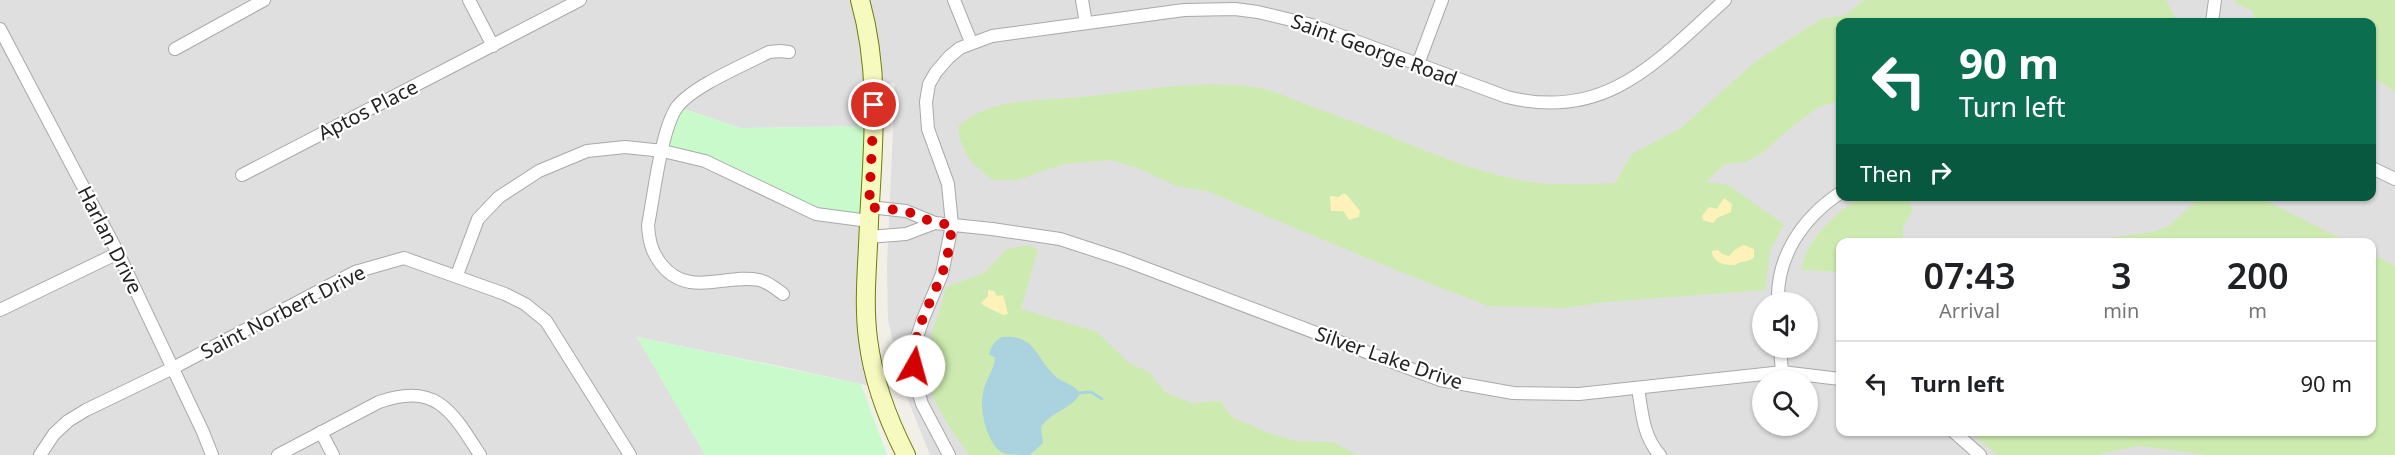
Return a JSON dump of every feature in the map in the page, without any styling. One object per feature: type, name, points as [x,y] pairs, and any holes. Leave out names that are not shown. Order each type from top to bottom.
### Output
[{"type":"street","points":[[176,49],[264,0]]},
{"type":"street","points":[[469,0],[494,46]]},
{"type":"street","name":"Aptos Place","points":[[242,175],[580,0]]},
{"type":"street","points":[[860,0],[871,47],[875,85],[865,292],[868,341],[878,388],[906,455]]},
{"type":"street","points":[[954,0],[972,42]]},
{"type":"street","points":[[1082,0],[1086,23]]},
{"type":"street","points":[[1418,64],[1442,0]]},
{"type":"street","name":"Saint George Road","points":[[949,455],[922,404],[915,381],[912,351],[942,274],[952,225],[948,184],[928,129],[926,102],[929,84],[949,57],[972,42],[992,36],[1184,10],[1235,9],[1312,25],[1486,91],[1520,101],[1554,103],[1591,98],[1607,93],[1651,66],[1725,0]]},
{"type":"street","points":[[2213,18],[2215,0]]},
{"type":"street","name":"Harlan Drive","points":[[0,29],[118,253],[212,455]]},
{"type":"street","points":[[783,294],[770,284],[757,279],[692,283],[677,278],[665,270],[654,256],[649,241],[648,225],[667,127],[678,107],[695,91],[769,52],[789,52]]},
{"type":"street","points":[[457,275],[478,219],[499,197],[539,171],[587,151],[625,147],[663,151],[705,161],[816,214],[869,222],[906,234],[935,223]]},
{"type":"street","points":[[2376,170],[2395,179]]},
{"type":"street","points":[[1778,292],[1784,263],[1792,242],[1806,221],[1836,196]]},
{"type":"street","points":[[869,222],[906,211],[935,223]]},
{"type":"street","name":"Silver Lake Drive","points":[[935,223],[1060,239],[1124,260],[1440,380],[1513,393],[1579,394],[1752,375]]},
{"type":"street","points":[[0,310],[118,253]]},
{"type":"street","name":"Saint Norbert Drive","points":[[40,455],[54,434],[68,421],[86,410],[173,368],[355,272],[404,258],[457,275],[525,304],[546,321],[630,455]]},
{"type":"street","name":"Silver Lake Drive","points":[[1818,376],[1836,379]]},
{"type":"street","points":[[1638,388],[1645,432],[1660,455]]},
{"type":"street","points":[[278,455],[379,402],[396,396],[414,395],[445,406],[456,417],[480,455]]},
{"type":"street","points":[[321,432],[333,455]]},
{"type":"street","points":[[1959,436],[1980,455]]},
{"type":"shaded area","points":[[0,0],[2395,0],[2395,455],[930,455],[904,390],[888,320],[887,265],[895,83],[875,85],[874,126],[740,128],[678,107],[869,221],[878,388],[637,337],[705,454],[708,455],[0,455]]},
{"type":"green space","points":[[1864,0],[2166,0],[2175,18],[1836,18],[1836,101],[1817,108],[1765,151],[1746,162],[1725,164],[1706,182],[1728,185],[1784,224],[1770,251],[1765,290],[1605,302],[1566,308],[1488,306],[1207,191],[1176,186],[1138,168],[1110,160],[1063,164],[1018,180],[995,180],[996,182],[970,159],[962,145],[958,127],[982,111],[1010,103],[1185,85],[1232,85],[1272,91],[1447,159],[1498,175],[1547,184],[1615,183],[1632,154],[1681,128],[1756,61],[1821,19],[1845,15]]},
{"type":"green space","points":[[2235,0],[2395,0],[2395,92],[2376,79],[2376,18],[2255,18],[2251,10],[2237,4]]},
{"type":"green space","points":[[678,107],[740,128],[874,126],[869,221],[816,214],[705,161],[663,151]]},
{"type":"green space","points":[[1857,201],[1909,201],[1913,210],[1903,227],[1903,238],[1836,238],[1836,272],[1801,270],[1807,251],[1818,235],[1850,204]]},
{"type":"green space","points":[[2197,201],[2266,201],[2340,238],[2108,238],[2151,232],[2168,227]]},
{"type":"green space","points":[[1029,245],[1038,250],[1021,309],[1097,332],[1129,363],[1149,372],[1165,392],[1191,403],[1220,401],[1232,417],[1269,433],[1295,441],[1333,442],[1357,455],[969,455],[940,410],[930,385],[927,359],[933,332],[946,287],[984,273],[1007,249]]},
{"type":"green space","points":[[2376,256],[2395,266],[2395,455],[2206,455],[2138,446],[2097,455],[1998,455],[1974,436],[2376,436]]},
{"type":"green space","points":[[637,337],[861,384],[887,455],[705,455]]},
{"type":"sand","points":[[1346,194],[1360,211],[1359,217],[1349,220],[1343,211],[1331,211],[1330,196],[1339,197]]},
{"type":"sand","points":[[1724,198],[1732,204],[1731,212],[1717,218],[1713,223],[1703,220],[1702,216],[1709,207],[1717,209]]},
{"type":"sand","points":[[1744,245],[1754,249],[1754,257],[1750,260],[1735,265],[1718,262],[1713,257],[1712,251],[1718,250],[1729,256]]},
{"type":"sand","points":[[988,290],[994,291],[997,296],[1003,295],[1008,314],[1003,315],[981,303],[988,296]]},
{"type":"water","points":[[1002,337],[1022,339],[1029,344],[1056,377],[1080,393],[1073,402],[1041,427],[1043,443],[1030,455],[1003,453],[997,449],[985,426],[982,408],[983,393],[995,358],[989,354],[997,340]]},
{"type":"waterway","points":[[1078,393],[1091,392],[1102,399]]},
{"type":"route","points":[[874,105],[869,207],[906,211],[935,223],[952,225],[942,274],[912,351],[914,366]]}]
